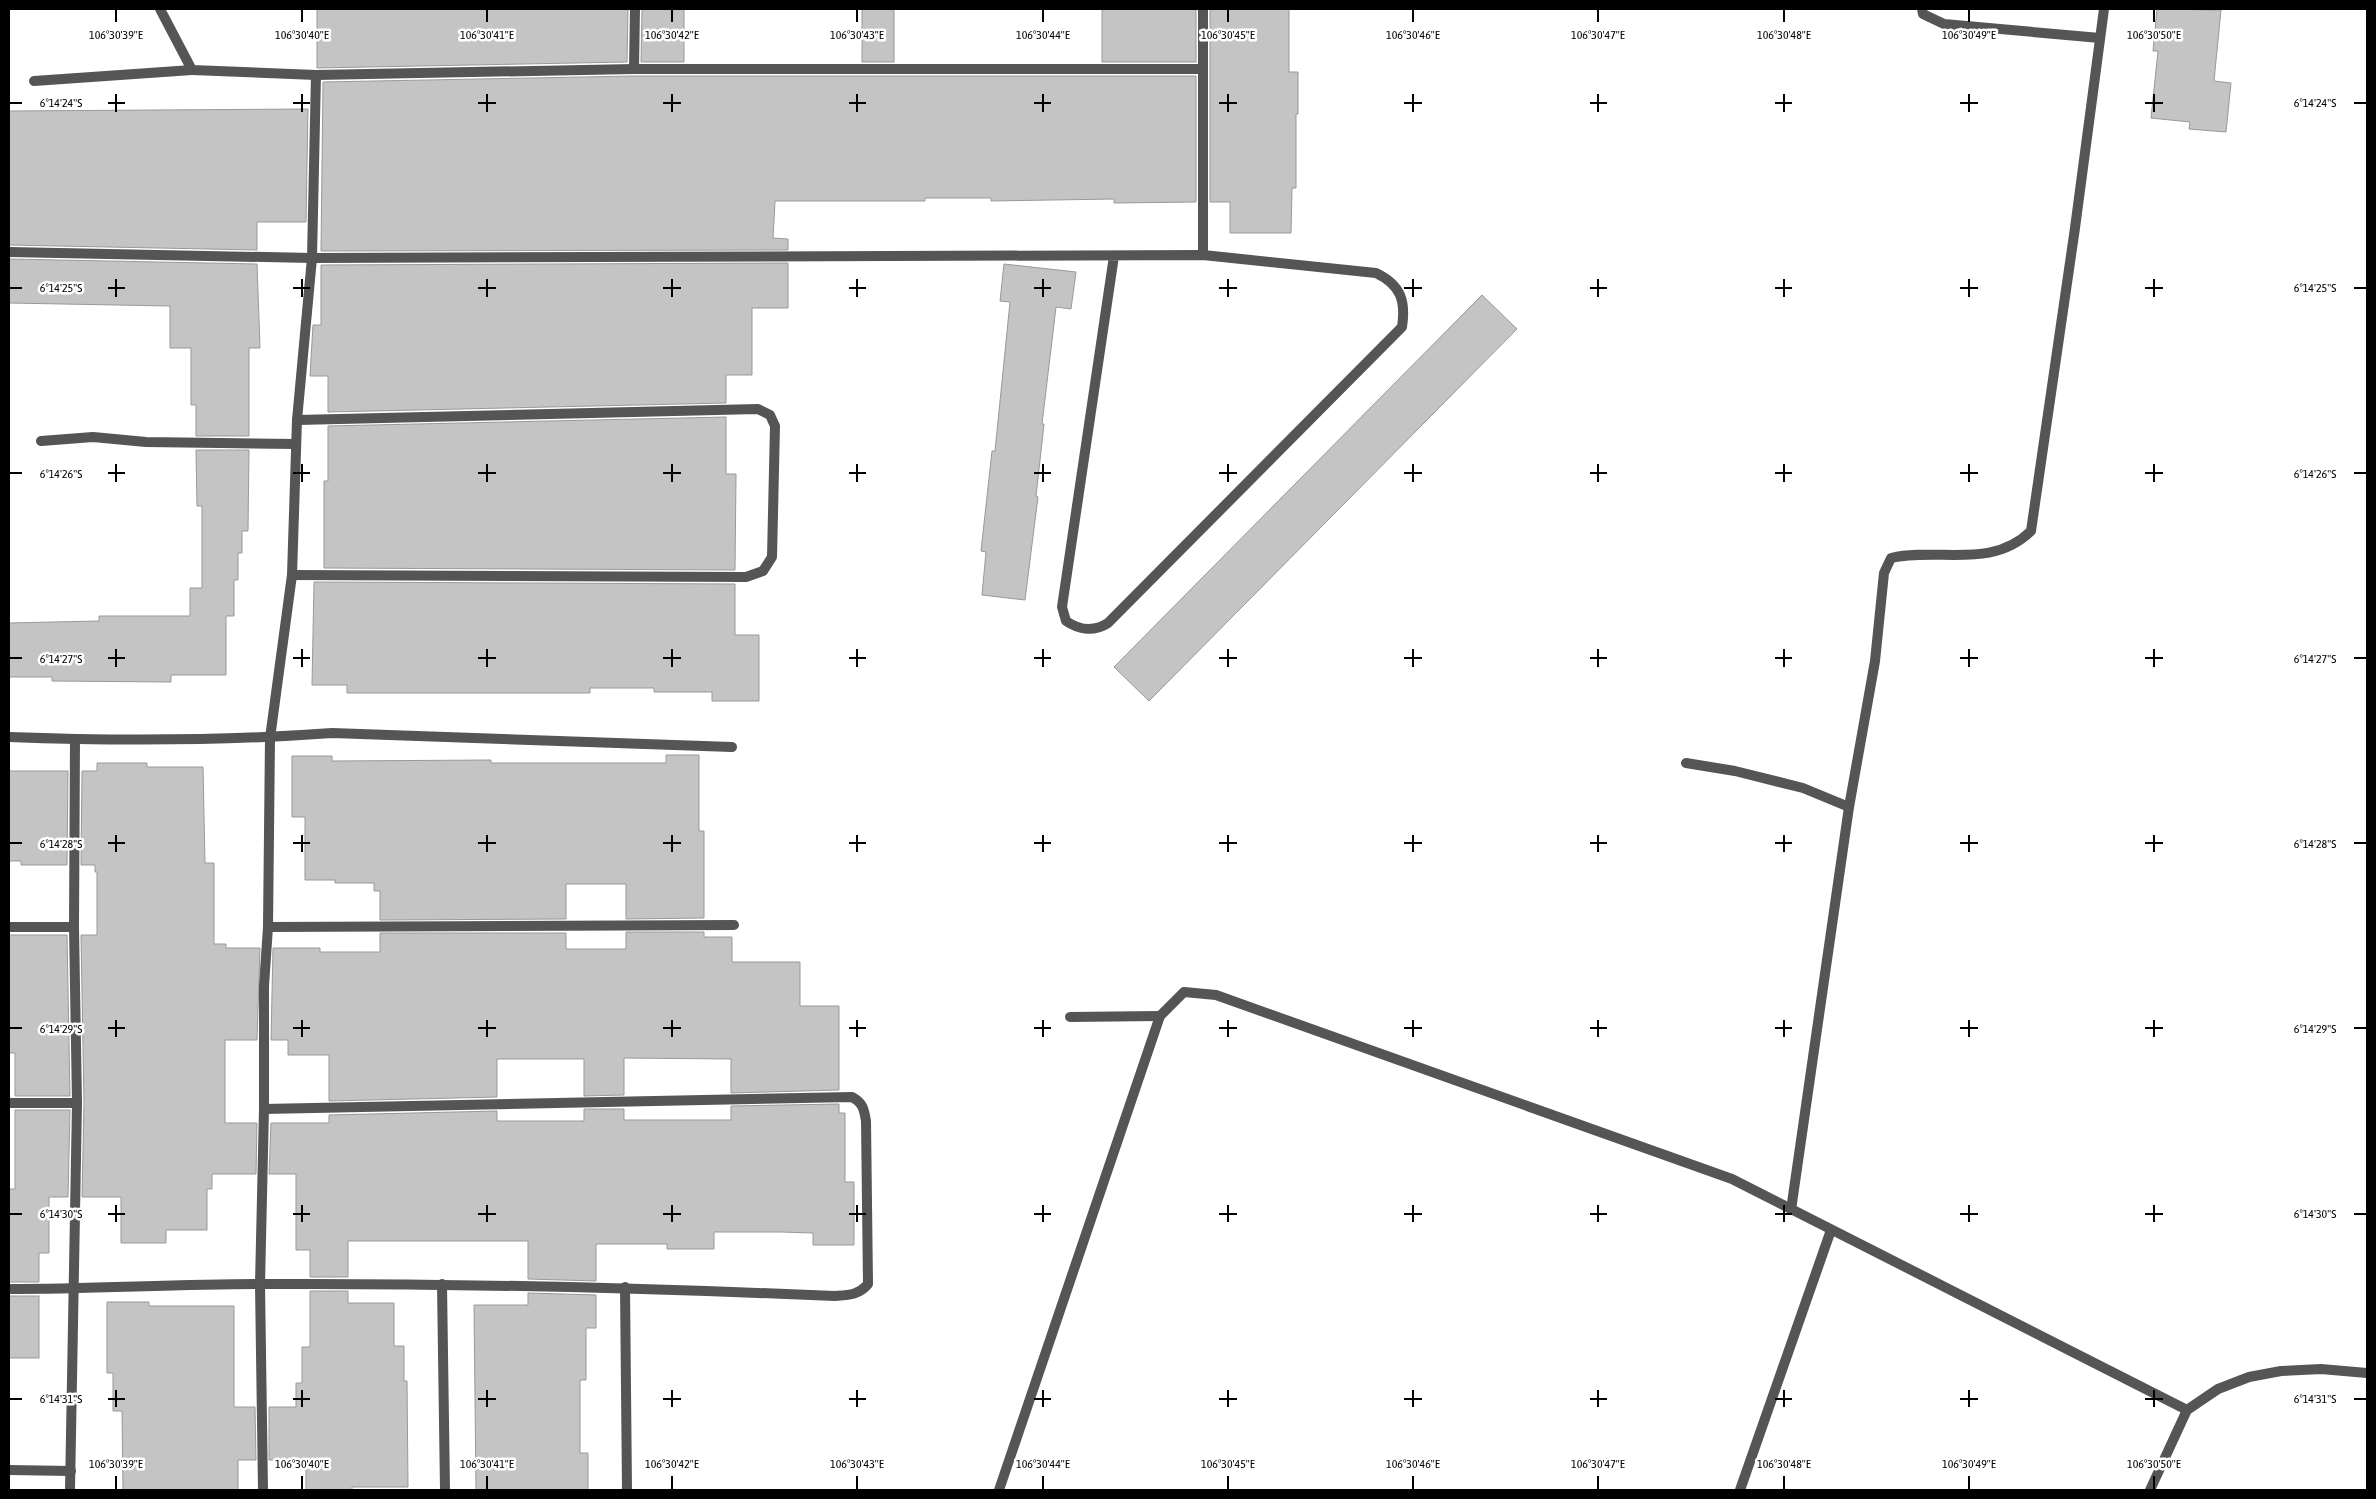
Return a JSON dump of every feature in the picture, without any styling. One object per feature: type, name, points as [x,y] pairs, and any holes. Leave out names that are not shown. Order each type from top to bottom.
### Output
[{"type":"street","points":[[160,9],[192,70]]},
{"type":"street","points":[[634,9],[634,69]]},
{"type":"street","points":[[1203,9],[1203,255]]},
{"type":"street","points":[[1922,9],[1923,14],[1944,24],[2100,38]]},
{"type":"street","points":[[1791,1210],[1849,807],[1875,661],[1884,573],[1891,558],[1905,555],[1970,556],[2004,549],[2019,543],[2031,531],[2075,228],[2104,9]]},
{"type":"street","points":[[34,81],[192,70],[316,75],[634,69],[1203,69]]},
{"type":"street","points":[[263,1490],[260,1284],[270,738],[292,575],[297,420],[312,258],[316,75]]},
{"type":"street","points":[[9,252],[312,258],[1203,255],[1376,273],[1388,279],[1400,296],[1405,308],[1402,327],[1108,623],[1100,628],[1080,628],[1066,621],[1062,607],[1114,256]]},
{"type":"street","points":[[292,575],[746,577],[763,571],[772,557],[775,426],[770,415],[758,410],[297,420]]},
{"type":"street","points":[[42,442],[94,438],[146,442],[296,444]]},
{"type":"street","points":[[9,737],[75,739],[270,738],[332,733],[732,747]]},
{"type":"street","points":[[70,1490],[72,1471],[77,1103],[74,927],[75,739]]},
{"type":"street","points":[[1686,763],[1735,771],[1803,788],[1849,807]]},
{"type":"street","points":[[268,927],[734,925]]},
{"type":"street","points":[[9,927],[74,927]]},
{"type":"street","points":[[999,1490],[1160,1016],[1184,992],[1216,994],[1732,1179],[2187,1410]]},
{"type":"street","points":[[1070,1016],[1160,1016]]},
{"type":"street","points":[[9,1289],[260,1284],[442,1284],[625,1287],[835,1296],[853,1294],[863,1290],[868,1284],[866,1120],[864,1108],[859,1100],[844,1095],[264,1109]]},
{"type":"street","points":[[9,1103],[77,1103]]},
{"type":"street","points":[[1740,1490],[1831,1230]]},
{"type":"street","points":[[442,1284],[445,1490]]},
{"type":"street","points":[[625,1287],[627,1490]]},
{"type":"street","points":[[2150,1490],[2187,1410],[2218,1389],[2249,1377],[2282,1371],[2322,1369],[2367,1373]]},
{"type":"street","points":[[9,1470],[72,1471]]},
{"type":"building","points":[[317,9],[628,9],[627,62],[317,68]]},
{"type":"building","points":[[642,9],[684,9],[684,62],[641,62]]},
{"type":"building","points":[[862,9],[894,9],[894,62],[862,62]]},
{"type":"building","points":[[1102,9],[1196,9],[1196,62],[1102,62]]},
{"type":"building","points":[[1210,9],[1289,9],[1289,72],[1298,72],[1296,188],[1292,188],[1291,233],[1230,233],[1230,202],[1210,202]]},
{"type":"building","points":[[2157,9],[2221,10],[2214,81],[2231,83],[2226,132],[2189,129],[2190,122],[2151,118],[2158,51],[2153,51]]},
{"type":"building","points":[[634,76],[1196,76],[1196,202],[1114,203],[1114,199],[991,201],[991,198],[925,198],[925,201],[775,201],[773,238],[788,239],[788,250],[321,251],[323,82]]},
{"type":"building","points":[[308,109],[306,222],[257,222],[257,250],[9,245],[9,111]]},
{"type":"building","points":[[9,259],[257,264],[260,348],[249,348],[249,436],[196,436],[196,405],[191,405],[191,348],[170,348],[170,306],[9,303]]},
{"type":"building","points":[[788,263],[788,308],[752,308],[752,375],[726,375],[726,403],[328,412],[328,376],[310,376],[313,325],[321,325],[321,265]]},
{"type":"building","points":[[1004,264],[1076,272],[1071,309],[1056,307],[1042,424],[1044,424],[1036,496],[1038,497],[1025,600],[982,595],[986,552],[981,551],[992,451],[995,451],[1010,302],[1000,301]]},
{"type":"building","points":[[1482,295],[1517,329],[1149,701],[1114,667]]},
{"type":"building","points":[[726,417],[726,474],[736,474],[735,570],[324,568],[324,481],[328,481],[328,426]]},
{"type":"building","points":[[196,450],[249,450],[248,531],[242,531],[242,553],[238,553],[238,580],[234,580],[234,616],[226,616],[226,675],[171,675],[171,682],[52,681],[52,677],[9,677],[9,623],[99,621],[99,616],[190,616],[190,588],[202,588],[202,506],[197,506]]},
{"type":"building","points":[[314,582],[735,584],[735,635],[759,635],[759,701],[712,701],[712,692],[654,692],[654,688],[590,688],[590,693],[347,693],[347,685],[312,685]]},
{"type":"building","points":[[666,755],[699,755],[699,831],[704,831],[704,918],[626,919],[626,884],[566,884],[566,919],[380,920],[380,891],[374,891],[374,883],[335,883],[335,880],[305,880],[305,817],[292,817],[292,756],[332,756],[332,761],[491,760],[491,763],[666,763]]},
{"type":"building","points":[[97,763],[147,763],[147,767],[203,767],[205,863],[214,863],[214,944],[226,944],[226,948],[260,948],[257,1040],[225,1040],[225,1123],[257,1123],[256,1174],[212,1174],[212,1189],[207,1189],[207,1230],[166,1230],[166,1243],[121,1243],[121,1197],[82,1197],[84,1103],[81,935],[97,935],[97,872],[95,872],[95,865],[81,865],[82,771],[97,771]]},
{"type":"building","points":[[9,771],[68,771],[67,865],[21,865],[21,861],[9,861]]},
{"type":"building","points":[[626,932],[704,932],[704,937],[732,937],[732,962],[800,962],[800,1006],[839,1006],[839,1090],[731,1093],[731,1059],[624,1058],[624,1095],[584,1096],[584,1059],[497,1059],[497,1097],[329,1101],[329,1055],[288,1055],[288,1040],[271,1040],[273,948],[320,948],[320,952],[380,952],[380,933],[566,933],[566,949],[626,949]]},
{"type":"building","points":[[9,935],[67,935],[70,1096],[15,1096],[15,1053],[9,1053]]},
{"type":"building","points":[[839,1104],[839,1113],[845,1113],[845,1182],[854,1182],[854,1245],[813,1245],[813,1233],[781,1232],[714,1232],[714,1249],[667,1249],[667,1244],[596,1244],[596,1281],[528,1279],[528,1241],[348,1241],[348,1277],[310,1277],[310,1250],[296,1250],[296,1174],[269,1174],[271,1123],[329,1123],[329,1115],[497,1111],[497,1121],[584,1121],[584,1109],[624,1109],[624,1120],[731,1120],[731,1106]]},
{"type":"building","points":[[15,1110],[70,1110],[68,1197],[49,1197],[49,1253],[39,1253],[39,1282],[9,1282],[9,1189],[15,1189]]},
{"type":"building","points":[[310,1291],[348,1291],[348,1303],[394,1303],[394,1346],[404,1346],[404,1381],[407,1381],[408,1487],[352,1487],[352,1490],[306,1490],[306,1460],[269,1460],[269,1407],[296,1407],[296,1383],[302,1383],[302,1347],[310,1347]]},
{"type":"building","points":[[528,1293],[596,1295],[596,1328],[586,1328],[586,1380],[580,1380],[580,1453],[588,1453],[588,1490],[476,1490],[474,1305],[528,1305]]},
{"type":"building","points":[[9,1296],[39,1296],[39,1358],[9,1358]]},
{"type":"building","points":[[107,1302],[149,1302],[149,1306],[234,1306],[234,1407],[255,1407],[256,1460],[238,1460],[238,1490],[123,1490],[122,1411],[113,1411],[113,1373],[107,1373]]}]
